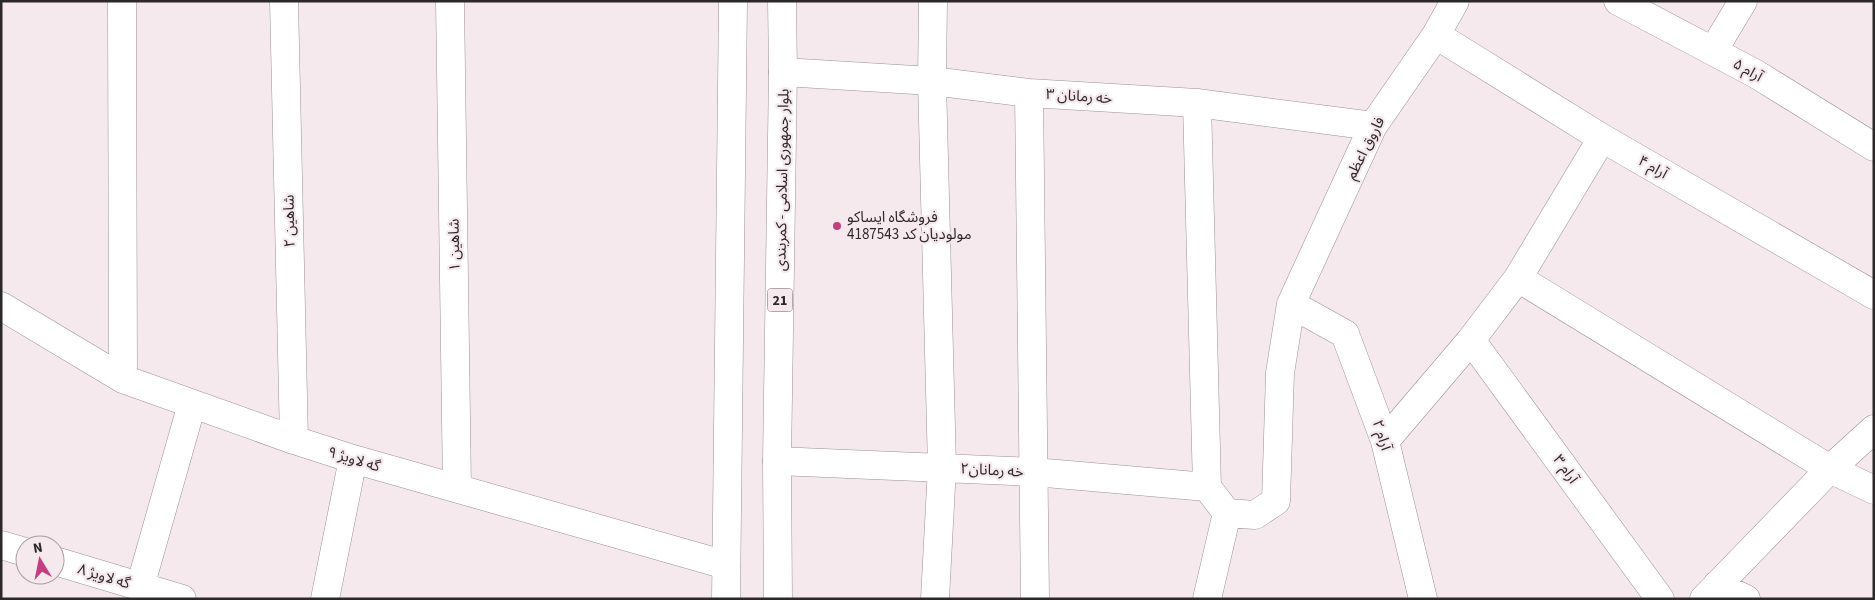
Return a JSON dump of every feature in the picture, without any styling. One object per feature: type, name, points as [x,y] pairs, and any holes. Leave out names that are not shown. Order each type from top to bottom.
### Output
[{"type":"street","points":[[122,1],[123,378]]},
{"type":"street","name":"شاهین ۲","points":[[284,1],[294,440]]},
{"type":"street","name":"شاهین ۱","points":[[450,1],[457,488]]},
{"type":"street","points":[[726,599],[733,1]]},
{"type":"street","name":"بلوار جمهوری اسلامی - کمربندی","points":[[778,599],[777,461],[783,72],[782,1]]},
{"type":"street","points":[[933,1],[932,81],[942,467],[935,599]]},
{"type":"street","name":"فاروق اعظم","points":[[1227,513],[1255,515],[1276,501],[1280,373],[1291,304],[1373,126],[1436,35],[1455,1]]},
{"type":"street","name":"آرام ۵","points":[[1618,1],[1756,74],[1874,147]]},
{"type":"street","points":[[1713,51],[1743,1]]},
{"type":"street","name":"آرام ۴","points":[[1436,35],[1602,138],[1874,295]]},
{"type":"street","name":"خه رمانان ۳","points":[[783,72],[932,81],[1029,93],[1197,103],[1373,126]]},
{"type":"street","points":[[1029,93],[1035,599]]},
{"type":"street","points":[[1197,103],[1206,487],[1227,513],[1207,599]]},
{"type":"street","points":[[1385,441],[1471,340],[1518,278],[1602,138]]},
{"type":"street","points":[[1518,278],[1830,469],[1874,490]]},
{"type":"street","name":"آرام ۲","points":[[1291,304],[1345,334],[1385,441],[1423,599]]},
{"type":"street","name":"گه لاویژ ۹","points":[[1,306],[123,378],[192,404],[353,459],[726,565]]},
{"type":"street","name":"آرام ۳","points":[[1471,340],[1660,599]]},
{"type":"street","points":[[140,587],[192,404]]},
{"type":"street","points":[[1711,592],[1830,469],[1874,429]]},
{"type":"street","points":[[325,599],[353,459]]},
{"type":"street","name":"خه رمانان۲","points":[[777,461],[1034,472],[1206,487]]},
{"type":"street","points":[[1,545],[15,549]]},
{"type":"street","name":"گه لاویژ ۸","points":[[65,564],[182,599]]},
{"type":"street","points":[[1711,592],[1746,599]]},
{"type":"place","name":"فروشگاە ایساکو مولودیان کد 4187543","points":[[837,226]]}]
